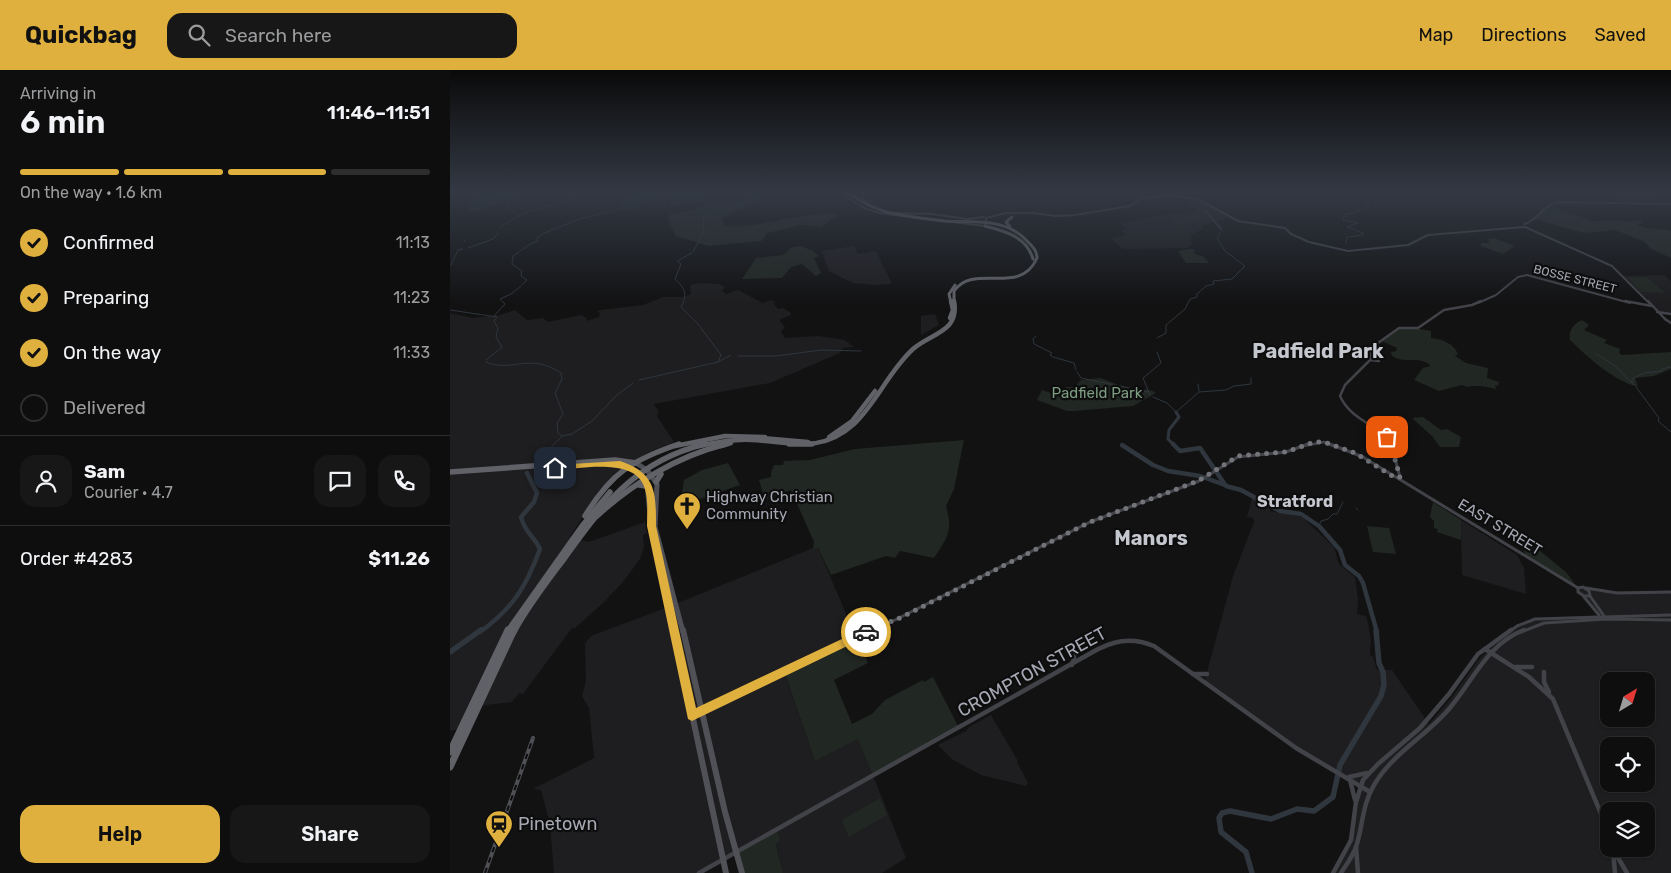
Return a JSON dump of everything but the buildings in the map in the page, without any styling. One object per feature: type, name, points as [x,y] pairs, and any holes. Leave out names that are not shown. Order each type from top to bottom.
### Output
[{"type":"highway","points":[[1000,229],[1017,238],[1031,252],[1033,259]]},
{"type":"highway","points":[[450,752],[508,630],[602,499],[635,474],[678,450],[713,440],[743,437],[799,442],[814,441],[828,437],[843,428],[852,421],[907,350],[940,329],[948,321],[952,313],[949,296],[952,287],[962,281],[975,277],[1018,275],[1028,269],[1034,253],[1017,234],[1009,229]]},
{"type":"highway","points":[[649,465],[680,452],[712,443],[743,440],[801,446],[828,440],[851,427],[870,403],[879,398],[876,395],[912,349],[942,331],[951,323],[956,312],[953,294],[957,287],[975,279],[1011,278],[1022,275],[1030,270],[1037,259],[1037,252],[1024,237],[1014,229]]},
{"type":"highway","points":[[620,472],[647,458],[684,444],[724,436],[745,434],[780,440]]},
{"type":"highway","points":[[552,576],[600,514],[618,497],[634,486],[645,480],[654,480],[669,468],[689,457],[720,446],[743,442],[766,442]]},
{"type":"highway","points":[[450,474],[620,462],[647,458]]},
{"type":"highway","points":[[450,474],[560,462],[636,463]]},
{"type":"highway","points":[[620,462],[629,467]]},
{"type":"highway","points":[[556,563],[601,492],[624,467],[620,462]]},
{"type":"highway","points":[[450,767],[514,632],[602,505],[635,474]]},
{"type":"highway","points":[[634,486],[644,485],[649,489]]},
{"type":"main road","points":[[636,463],[654,480],[659,494],[654,519],[670,615],[726,873]]},
{"type":"main road","points":[[629,467],[638,472],[645,480],[649,489],[651,524],[703,710],[725,812],[742,873]]},
{"type":"street","points":[[1286,229],[1309,242],[1348,251],[1408,245],[1428,235],[1483,229]]},
{"type":"street","points":[[1532,229],[1615,269],[1657,312],[1671,323]]},
{"type":"street","name":"BOSSE STREET","points":[[1371,359],[1371,348],[1398,329],[1418,328],[1444,310],[1472,304],[1494,295],[1518,277],[1539,277],[1635,304],[1651,306]]},
{"type":"street","points":[[1657,312],[1671,314]]},
{"type":"street","points":[[1380,361],[1371,359],[1345,384],[1340,398],[1357,419],[1389,439],[1398,477]]},
{"type":"street","name":"EAST STREET","points":[[692,715],[902,617],[1090,522],[1194,482],[1238,456],[1286,452],[1314,442],[1322,442],[1355,453],[1398,477],[1578,588]]},
{"type":"street","points":[[1603,617],[1582,595],[1578,588],[1598,591],[1671,592]]},
{"type":"street","points":[[1586,588],[1591,595],[1591,600],[1603,617]]},
{"type":"street","points":[[1582,595],[1591,595],[1598,591]]},
{"type":"street","points":[[1333,873],[1350,840],[1356,802],[1361,785],[1368,773],[1420,728],[1449,694],[1471,661],[1485,649],[1517,626],[1545,618],[1671,615]]},
{"type":"street","points":[[1358,873],[1356,847],[1362,814],[1370,792],[1388,766],[1449,708],[1476,668],[1490,653],[1517,633],[1535,625],[1603,617],[1671,620]]},
{"type":"street","name":"CROMPTON STREET","points":[[699,873],[1110,643],[1130,639],[1143,641],[1154,646],[1296,748],[1348,777],[1370,792]]},
{"type":"street","points":[[1485,649],[1536,682],[1553,699]]},
{"type":"street","points":[[1071,665],[1074,658],[1072,652]]},
{"type":"street","points":[[1512,666],[1532,667]]},
{"type":"street","points":[[1544,672],[1544,682],[1553,699],[1600,811]]},
{"type":"street","points":[[1193,674],[1207,674]]},
{"type":"street","points":[[1356,802],[1352,784],[1348,777],[1368,773]]},
{"type":"street","points":[[1341,873],[1356,847]]},
{"type":"street","points":[[1614,857],[1615,873]]},
{"type":"street","points":[[1618,857],[1627,873]]},
{"type":"shaded area","points":[[1201,229],[1191,235],[1192,244],[1188,248],[1123,249],[1111,238],[1126,235],[1120,230]]},
{"type":"shaded area","points":[[854,246],[858,254],[876,251],[892,284],[853,283],[829,271],[822,251]]},
{"type":"shaded area","points":[[1664,275],[1671,281],[1671,314],[1658,312],[1624,276]]},
{"type":"shaded area","points":[[700,283],[719,284],[725,287],[722,291],[726,294],[738,290],[763,303],[771,300],[775,302],[774,304],[778,309],[783,308],[790,312],[791,315],[779,320],[785,327],[781,331],[785,338],[819,336],[845,340],[854,347],[843,348],[840,353],[770,383],[654,404],[659,412],[657,416],[674,442],[647,453],[621,468],[594,499],[570,537],[589,542],[645,522],[647,533],[643,535],[644,547],[640,559],[623,582],[603,603],[575,628],[572,628],[523,694],[519,693],[512,702],[469,707],[458,729],[450,731],[450,313],[473,318],[500,315],[515,310],[527,320],[543,318],[548,322],[581,315],[587,318],[586,321],[599,317],[600,313],[597,311],[600,310],[643,305],[663,297],[685,297],[691,294],[690,285]]},
{"type":"shaded area","points":[[935,314],[939,325],[921,335],[921,316]]},
{"type":"shaded area","points":[[1252,498],[1270,506],[1270,511],[1302,517],[1334,547],[1339,564],[1355,577],[1358,599],[1357,614],[1366,616],[1371,641],[1370,655],[1373,657],[1377,670],[1392,670],[1429,724],[1453,696],[1478,660],[1493,645],[1522,623],[1545,618],[1598,615],[1573,585],[1598,591],[1671,592],[1671,873],[1333,873],[1347,850],[1361,785],[1316,761],[1204,683],[1233,576],[1254,522],[1253,518],[1247,517]]},
{"type":"shaded area","points":[[1461,520],[1517,555],[1524,568],[1526,594],[1462,575]]},
{"type":"shaded area","points":[[813,548],[818,548],[856,637],[784,672],[815,761],[858,738],[906,858],[882,873],[783,873],[776,843],[777,830],[699,873],[554,873],[550,824],[541,790],[533,789],[594,758],[589,708],[582,696],[586,681],[585,643],[591,636]]},
{"type":"shaded area","points":[[991,715],[1018,761],[1028,783],[1026,786],[981,775],[953,760],[938,745],[966,731],[969,727]]},
{"type":"green space","points":[[673,229],[782,229],[767,233],[762,241],[708,246],[676,236]]},
{"type":"green space","points":[[1571,229],[1660,229],[1671,231],[1671,258],[1651,249],[1645,242],[1615,230],[1584,233]]},
{"type":"green space","points":[[1494,238],[1515,246],[1503,254],[1481,246],[1481,243],[1489,243],[1488,239]]},
{"type":"green space","points":[[801,246],[819,256],[814,258],[821,273],[816,276],[802,264],[791,267],[782,278],[742,279],[756,258],[784,255],[792,247]]},
{"type":"green space","points":[[1195,250],[1193,253],[1204,257],[1209,263],[1186,263],[1178,251]]},
{"type":"green space","points":[[1629,278],[1648,278],[1665,293],[1641,292]]},
{"type":"green space","points":[[1582,320],[1589,325],[1584,330],[1607,340],[1604,343],[1620,349],[1619,353],[1622,355],[1671,352],[1671,369],[1654,376],[1635,378],[1638,387],[1619,379],[1593,361],[1570,340],[1572,328]]},
{"type":"green space","points":[[1409,327],[1431,331],[1431,338],[1444,341],[1454,347],[1458,354],[1455,356],[1466,363],[1488,368],[1487,378],[1499,382],[1498,386],[1495,385],[1496,389],[1462,385],[1439,391],[1414,380],[1423,368],[1430,366],[1429,364],[1420,360],[1401,360],[1392,356],[1391,352],[1396,351],[1397,348],[1382,341],[1400,328]]},
{"type":"green space","name":"Padfield Park","points":[[1101,378],[1123,386],[1156,393],[1133,406],[1075,411],[1067,411],[1037,400],[1042,390],[1054,394],[1066,387],[1074,387],[1081,380]]},
{"type":"green space","points":[[1423,417],[1441,430],[1447,429],[1461,437],[1459,447],[1440,447],[1432,436],[1412,418]]},
{"type":"green space","points":[[964,440],[954,489],[946,506],[949,522],[948,534],[934,558],[900,551],[895,558],[886,556],[831,575],[818,548],[813,548],[814,542],[791,490],[765,500],[759,480],[771,477],[774,465],[783,465],[784,461],[810,460],[855,449]]},
{"type":"green space","points":[[728,463],[740,485],[680,506],[684,480],[702,470]]},
{"type":"green space","points":[[1433,502],[1461,520],[1461,540],[1437,532],[1438,529],[1434,528],[1434,521],[1430,517]]},
{"type":"green space","points":[[1367,526],[1389,528],[1396,554],[1373,552]]},
{"type":"green space","points":[[1523,539],[1567,573],[1574,583],[1573,585],[1525,557]]},
{"type":"green space","points":[[856,637],[868,663],[834,680],[852,724],[872,714],[885,700],[923,680],[924,682],[933,677],[959,728],[873,776],[858,739],[815,761],[784,671]]},
{"type":"green space","points":[[880,798],[887,815],[849,837],[842,820]]},
{"type":"green space","points":[[777,830],[780,841],[776,844],[783,873],[742,873],[737,852]]},
{"type":"waterway","points":[[522,285],[527,280],[521,276],[522,271],[512,264],[513,256],[530,244],[538,241],[537,238],[542,234],[553,229]]},
{"type":"waterway","points":[[693,252],[704,229]]},
{"type":"waterway","points":[[1346,243],[1347,237],[1363,235],[1363,233],[1354,229]]},
{"type":"waterway","points":[[1157,338],[1166,333],[1166,325],[1185,309],[1190,299],[1197,297],[1197,294],[1206,286],[1214,284],[1213,281],[1232,279],[1245,266],[1225,251],[1217,238],[1220,233]]},
{"type":"waterway","points":[[468,248],[493,239],[497,234]]},
{"type":"waterway","points":[[451,265],[458,250],[463,249]]},
{"type":"waterway","points":[[692,253],[677,261],[681,264],[675,279],[681,285],[685,295],[681,307],[698,324],[721,355],[718,362]]},
{"type":"waterway","points":[[494,316],[505,304],[500,299],[511,294],[521,286]]},
{"type":"waterway","points":[[450,310],[497,317],[494,321],[498,328],[496,337],[502,347],[486,360]]},
{"type":"waterway","points":[[1036,336],[1033,339],[1034,344],[1052,353],[1050,355],[1053,357],[1074,363],[1076,370]]},
{"type":"waterway","points":[[738,356],[776,356],[821,350],[861,351]]},
{"type":"waterway","points":[[1150,395],[1143,378],[1161,363],[1157,352]]},
{"type":"waterway","points":[[1596,354],[1614,365],[1634,385]]},
{"type":"waterway","points":[[718,362],[731,355]]},
{"type":"waterway","points":[[486,362],[495,365],[540,364],[561,373],[562,379],[555,393],[563,414],[557,423],[558,433],[562,436]]},
{"type":"waterway","points":[[639,380],[718,362]]},
{"type":"waterway","points":[[1632,382],[1632,379],[1644,373],[1662,371],[1662,369],[1671,367]]},
{"type":"waterway","points":[[1077,372],[1081,378],[1148,392]]},
{"type":"waterway","points":[[1153,397],[1167,403],[1176,412],[1199,392],[1226,390],[1234,386],[1251,384],[1251,378]]},
{"type":"waterway","points":[[562,436],[572,434],[592,421],[617,395],[633,383]]},
{"type":"waterway","points":[[1198,384],[1199,391]]},
{"type":"waterway","points":[[1636,387],[1659,418],[1658,421],[1671,432]]},
{"type":"waterway","points":[[1176,412],[1179,417],[1169,430],[1168,439],[1180,451],[1200,448],[1226,486],[1241,490],[1280,511],[1301,514],[1319,526],[1340,550],[1345,565],[1359,576],[1363,583],[1377,632]]},
{"type":"waterway","points":[[535,464],[562,436]]},
{"type":"waterway","points":[[1122,445],[1153,465],[1168,471],[1200,476],[1225,485]]},
{"type":"waterway","points":[[480,632],[501,614],[517,596],[524,586],[540,549],[525,527],[521,517],[534,502],[537,493],[527,473]]},
{"type":"waterway","points":[[1319,526],[1321,521],[1328,519],[1333,514],[1337,514],[1343,502]]},
{"type":"waterway","points":[[450,652],[481,630]]},
{"type":"waterway","points":[[1252,873],[1246,852],[1221,832],[1219,818],[1222,813],[1230,811],[1271,819],[1297,809],[1314,811],[1333,797],[1340,765],[1381,696],[1384,685],[1383,672],[1379,663],[1376,630]]},
{"type":"railway","points":[[485,873],[533,738]]},
{"type":"way so far","points":[[866,632],[902,617],[1090,522],[1198,481],[1238,456],[1286,452],[1314,442],[1324,442],[1355,453],[1394,477],[1400,477],[1397,473],[1390,442],[1387,437]]},
{"type":"place","name":"Highway Christian Community","points":[[687,530]]},
{"type":"place","name":"Pinetown","points":[[499,848]]},
{"type":"district","name":"Padfield Park","points":[[1318,351]]},
{"type":"district","name":"Stratford","points":[[1295,501]]},
{"type":"district","name":"Manors","points":[[1151,538]]},
{"type":"route","points":[[555,468],[620,464],[636,470],[646,482],[651,500],[651,526],[657,546],[668,607],[692,715],[866,632]]}]
